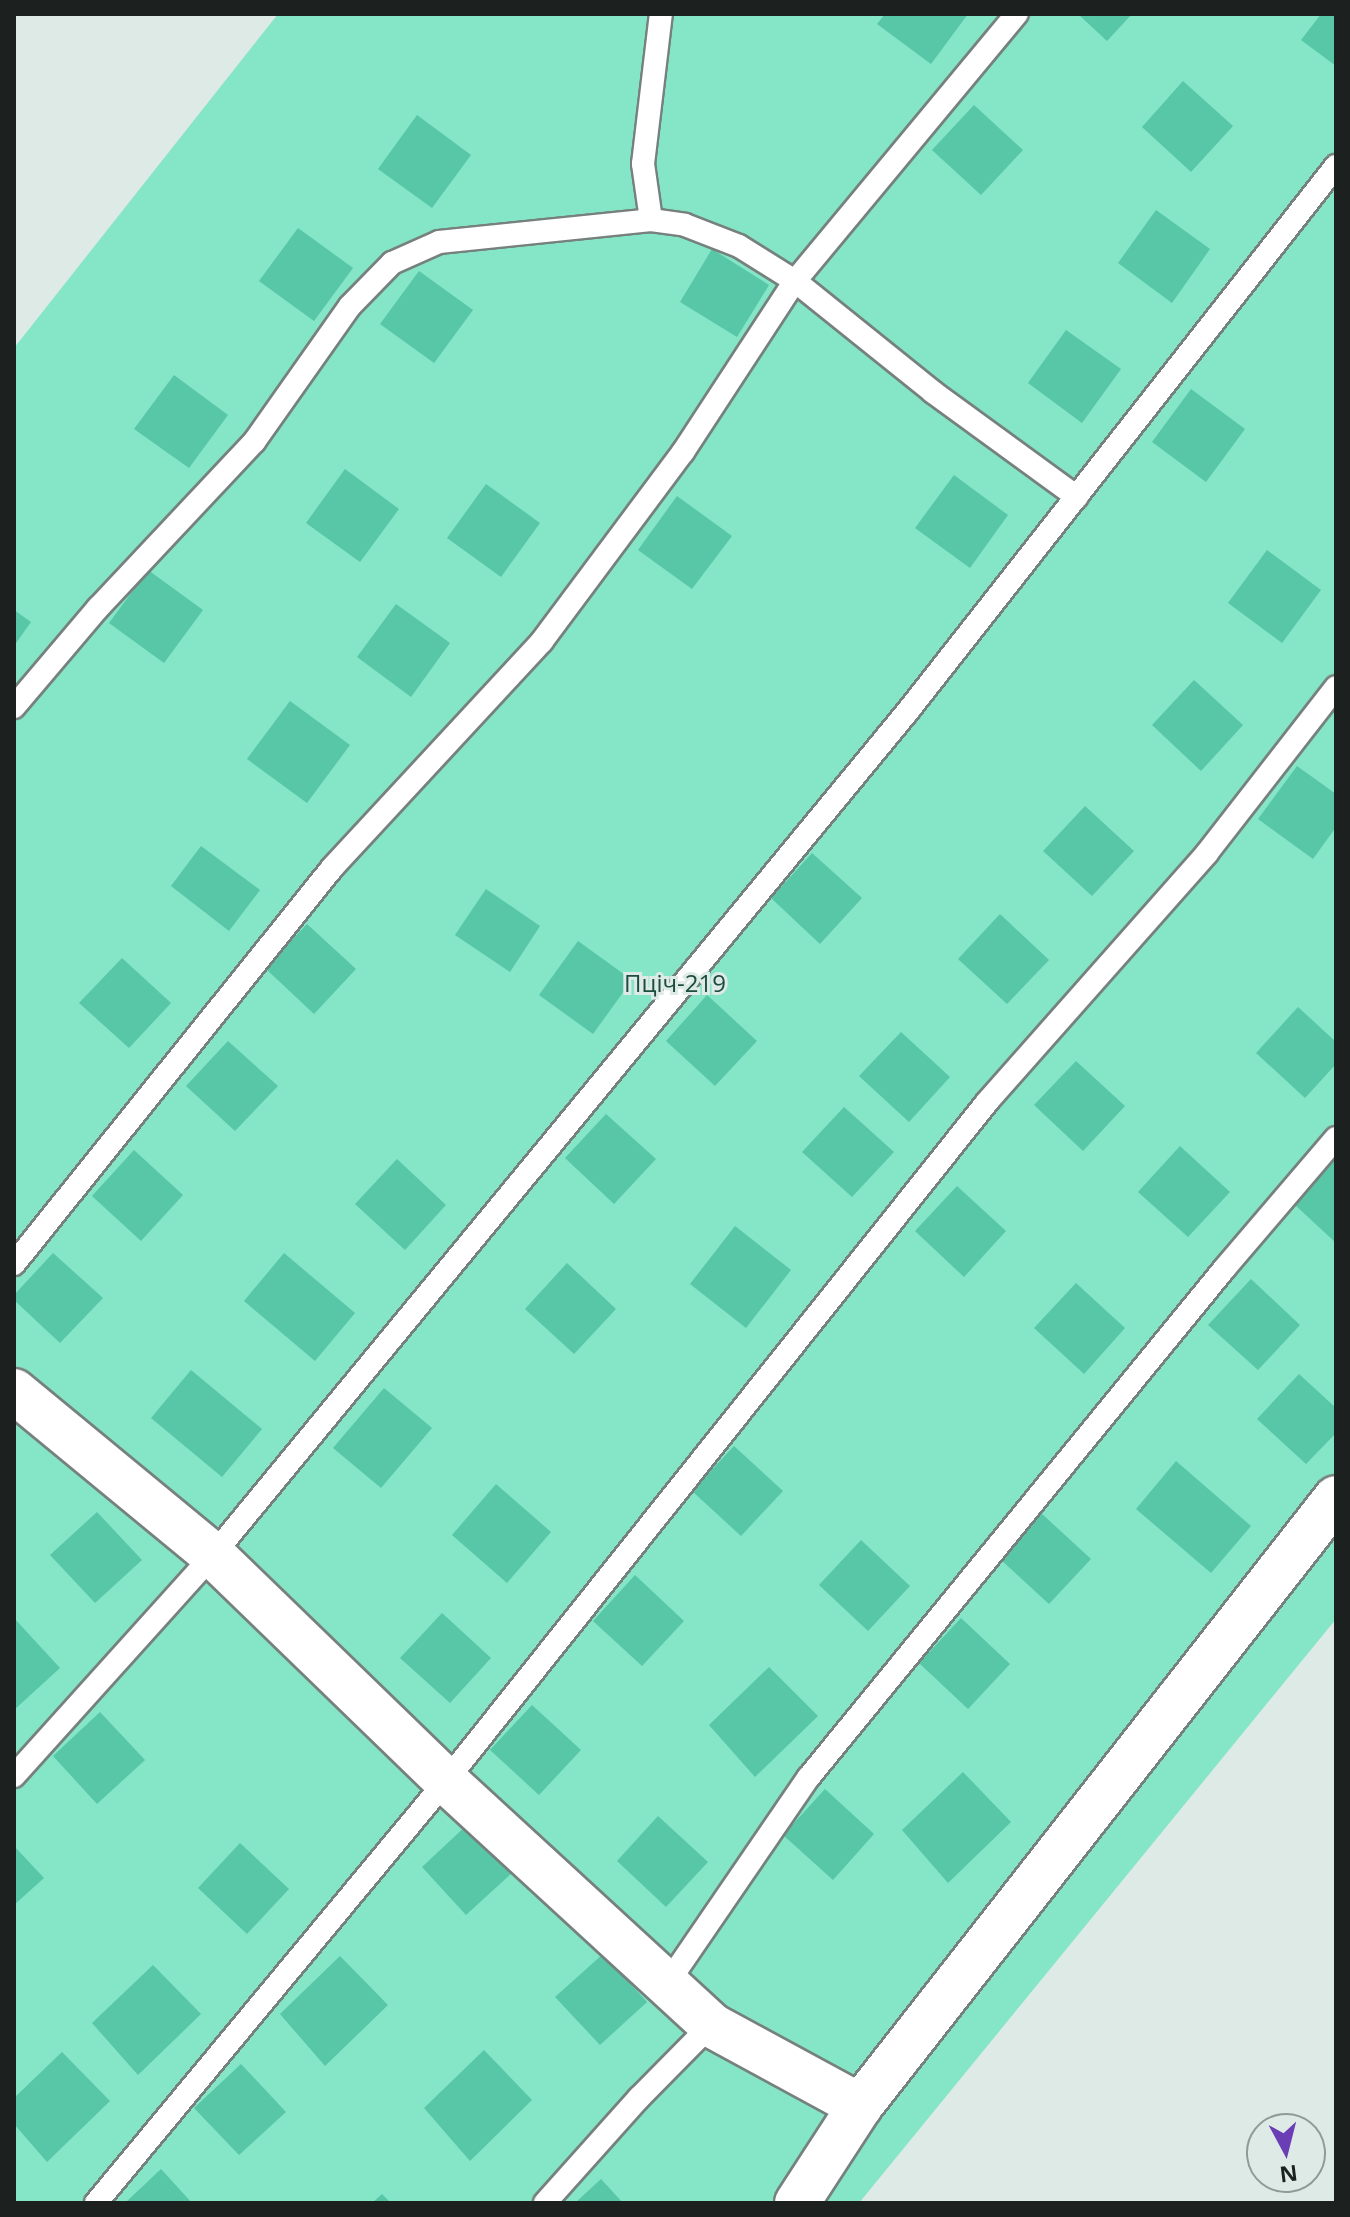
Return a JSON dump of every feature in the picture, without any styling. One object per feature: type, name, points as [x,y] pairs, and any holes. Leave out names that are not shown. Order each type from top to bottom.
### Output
[{"type":"street","points":[[14,1391],[213,1555],[446,1781],[711,2025],[860,2106]]},
{"type":"street","points":[[797,2203],[860,2106],[1336,1498]]},
{"type":"lane","points":[[651,220],[643,164],[661,14]]},
{"type":"lane","points":[[14,1264],[332,868],[542,641],[683,452],[795,281],[1017,14]]},
{"type":"lane","points":[[14,1776],[213,1555],[908,711],[1336,166]]},
{"type":"lane","points":[[14,707],[98,608],[254,442],[350,306],[392,263],[439,242],[651,220],[685,225],[739,246],[795,281],[933,392],[1077,497]]},
{"type":"lane","points":[[96,2203],[446,1781],[977,1114],[1207,853],[1336,687]]},
{"type":"lane","points":[[667,1984],[809,1777],[1224,1269],[1336,1138]]},
{"type":"lane","points":[[545,2203],[711,2025]]},
{"type":"green space","name":"Пціч-219","points":[[278,14],[1336,14],[1336,1619],[859,2203],[14,2203],[14,348]]},
{"type":"building","points":[[885,14],[968,14],[931,64],[877,24]]},
{"type":"building","points":[[1078,14],[1132,14],[1107,41]]},
{"type":"building","points":[[1321,14],[1336,14],[1336,66],[1301,40]]},
{"type":"building","points":[[1183,81],[1233,126],[1191,172],[1142,127]]},
{"type":"building","points":[[974,105],[1023,150],[981,195],[932,150]]},
{"type":"building","points":[[417,115],[471,155],[432,208],[378,169]]},
{"type":"building","points":[[1156,210],[1210,249],[1172,303],[1118,263]]},
{"type":"building","points":[[298,228],[353,268],[314,321],[259,281]]},
{"type":"building","points":[[712,249],[769,285],[737,337],[680,302]]},
{"type":"building","points":[[419,271],[473,310],[434,363],[380,324]]},
{"type":"building","points":[[1066,330],[1121,369],[1082,423],[1028,383]]},
{"type":"building","points":[[174,375],[228,415],[189,468],[134,429]]},
{"type":"building","points":[[1191,389],[1245,429],[1206,482],[1152,442]]},
{"type":"building","points":[[345,469],[399,509],[360,562],[306,523]]},
{"type":"building","points":[[954,475],[1008,515],[970,568],[915,528]]},
{"type":"building","points":[[486,484],[540,523],[501,577],[447,538]]},
{"type":"building","points":[[677,496],[732,536],[692,589],[638,550]]},
{"type":"building","points":[[1267,550],[1321,590],[1282,643],[1228,603]]},
{"type":"building","points":[[148,570],[203,610],[164,663],[109,623]]},
{"type":"building","points":[[396,604],[450,643],[411,697],[357,657]]},
{"type":"building","points":[[14,610],[31,622],[14,646]]},
{"type":"building","points":[[1194,680],[1243,725],[1201,771],[1152,725]]},
{"type":"building","points":[[290,701],[350,745],[307,803],[247,759]]},
{"type":"building","points":[[1297,766],[1336,794],[1336,827],[1313,859],[1258,819]]},
{"type":"building","points":[[1085,806],[1134,851],[1092,896],[1043,851]]},
{"type":"building","points":[[201,846],[260,890],[229,931],[171,886]]},
{"type":"building","points":[[812,853],[862,898],[820,944],[771,898]]},
{"type":"building","points":[[486,889],[540,926],[510,972],[455,935]]},
{"type":"building","points":[[1000,914],[1049,960],[1007,1004],[958,959]]},
{"type":"building","points":[[307,924],[356,969],[314,1014],[265,968]]},
{"type":"building","points":[[578,941],[632,980],[593,1034],[539,995]]},
{"type":"building","points":[[122,958],[171,1003],[129,1048],[79,1003]]},
{"type":"building","points":[[707,995],[757,1041],[715,1086],[666,1041]]},
{"type":"building","points":[[1298,1007],[1336,1042],[1336,1064],[1305,1098],[1256,1053]]},
{"type":"building","points":[[901,1032],[950,1077],[909,1122],[859,1076]]},
{"type":"building","points":[[228,1041],[278,1086],[235,1131],[186,1086]]},
{"type":"building","points":[[1076,1061],[1125,1106],[1083,1151],[1034,1105]]},
{"type":"building","points":[[844,1107],[894,1152],[852,1197],[802,1152]]},
{"type":"building","points":[[606,1114],[656,1159],[614,1204],[565,1158]]},
{"type":"building","points":[[1180,1146],[1230,1192],[1188,1237],[1138,1192]]},
{"type":"building","points":[[134,1150],[183,1195],[141,1241],[92,1196]]},
{"type":"building","points":[[397,1159],[446,1205],[405,1250],[355,1204]]},
{"type":"building","points":[[1336,1159],[1336,1243],[1294,1204]]},
{"type":"building","points":[[957,1186],[1006,1231],[964,1277],[915,1231]]},
{"type":"building","points":[[735,1226],[791,1270],[746,1328],[690,1284]]},
{"type":"building","points":[[53,1253],[103,1298],[60,1343],[14,1300],[14,1295]]},
{"type":"building","points":[[284,1253],[355,1313],[315,1361],[244,1301]]},
{"type":"building","points":[[567,1263],[616,1309],[574,1354],[525,1309]]},
{"type":"building","points":[[1251,1279],[1300,1325],[1258,1370],[1208,1325]]},
{"type":"building","points":[[1076,1283],[1125,1328],[1084,1374],[1034,1328]]},
{"type":"building","points":[[191,1370],[262,1429],[222,1477],[151,1418]]},
{"type":"building","points":[[1299,1374],[1336,1408],[1336,1433],[1306,1464],[1257,1419]]},
{"type":"building","points":[[384,1388],[432,1428],[381,1488],[333,1448]]},
{"type":"building","points":[[734,1446],[783,1491],[741,1536],[692,1491]]},
{"type":"building","points":[[1176,1461],[1251,1526],[1211,1573],[1136,1509]]},
{"type":"building","points":[[496,1484],[551,1532],[507,1583],[452,1535]]},
{"type":"building","points":[[97,1512],[142,1560],[95,1603],[50,1555]]},
{"type":"building","points":[[1041,1513],[1091,1559],[1049,1604],[1000,1559]]},
{"type":"building","points":[[861,1540],[910,1586],[868,1631],[819,1585]]},
{"type":"building","points":[[635,1575],[684,1621],[642,1666],[593,1621]]},
{"type":"building","points":[[442,1613],[491,1658],[450,1703],[400,1658]]},
{"type":"building","points":[[14,1618],[60,1668],[14,1710]]},
{"type":"building","points":[[961,1618],[1010,1664],[968,1709],[919,1663]]},
{"type":"building","points":[[769,1667],[818,1716],[755,1777],[709,1725]]},
{"type":"building","points":[[532,1705],[581,1750],[539,1795],[490,1750]]},
{"type":"building","points":[[100,1712],[145,1760],[97,1804],[53,1756]]},
{"type":"building","points":[[963,1772],[1011,1822],[948,1883],[902,1830]]},
{"type":"building","points":[[825,1789],[874,1834],[833,1880],[783,1835]]},
{"type":"building","points":[[658,1816],[708,1862],[666,1907],[617,1861]]},
{"type":"building","points":[[469,1823],[514,1871],[466,1915],[422,1867]]},
{"type":"building","points":[[240,1843],[289,1889],[247,1934],[198,1888]]},
{"type":"building","points":[[14,1846],[44,1878],[14,1905]]},
{"type":"building","points":[[603,1954],[647,2002],[600,2045],[555,1997]]},
{"type":"building","points":[[340,1956],[388,2005],[325,2066],[280,2014]]},
{"type":"building","points":[[153,1965],[201,2014],[138,2075],[92,2023]]},
{"type":"building","points":[[484,2050],[532,2100],[470,2161],[424,2108]]},
{"type":"building","points":[[62,2052],[110,2101],[47,2162],[14,2124],[14,2098]]},
{"type":"building","points":[[241,2064],[286,2112],[239,2155],[194,2108]]},
{"type":"building","points":[[161,2169],[192,2203],[125,2203]]},
{"type":"building","points":[[601,2179],[623,2203],[575,2203]]},
{"type":"building","points":[[382,2194],[391,2203],[372,2203]]}]
